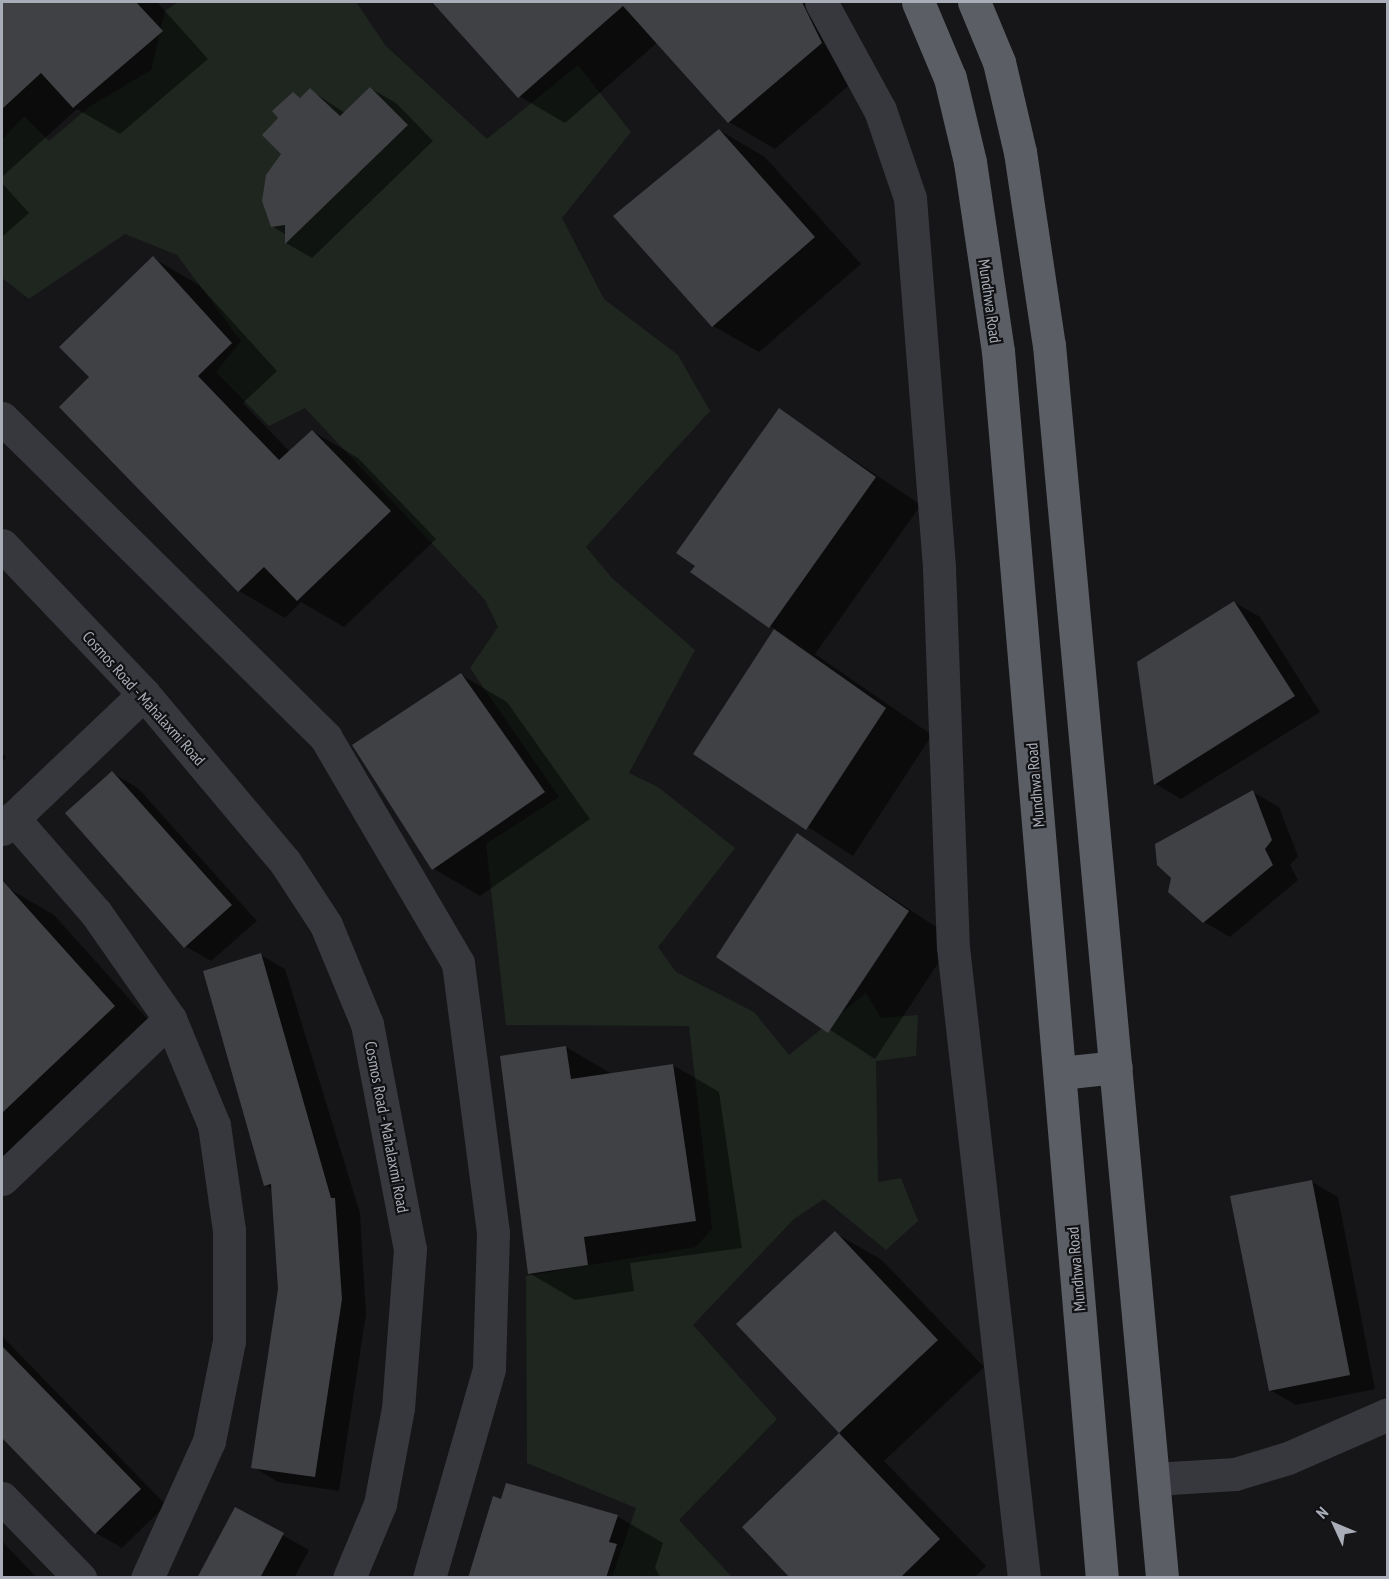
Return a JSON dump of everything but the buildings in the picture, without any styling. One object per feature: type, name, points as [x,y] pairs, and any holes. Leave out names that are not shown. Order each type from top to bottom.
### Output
[{"type":"highway","name":"Mundhwa Road","points":[[918,2],[950,78],[970,162],[998,351],[1102,1578]]},
{"type":"highway","points":[[974,2],[999,62],[1020,152],[1048,345],[1162,1578]]},
{"type":"highway","points":[[1060,1073],[1116,1067]]},
{"type":"street","points":[[821,2],[880,110],[910,198],[939,556],[953,947],[1024,1578]]},
{"type":"street","points":[[2,418],[326,738],[458,963],[493,1233],[489,1369],[429,1578]]},
{"type":"street","name":"Cosmos Road - Mahalaxmi Road","points":[[2,545],[144,694],[285,862],[326,925],[367,1024],[390,1121],[410,1249],[398,1408],[380,1504],[349,1578]]},
{"type":"street","points":[[144,694],[7,824],[96,913],[170,1018],[214,1125],[229,1230],[229,1341],[209,1441],[147,1578]]},
{"type":"street","points":[[2,1179],[170,1018]]},
{"type":"street","points":[[1154,1479],[1245,1471],[1288,1458],[1388,1414]]},
{"type":"street","points":[[2,1498],[80,1578]]},
{"type":"shaded area","points":[[178,2],[356,2],[386,46],[487,139],[578,65],[631,132],[562,218],[604,299],[678,355],[710,411],[586,547],[612,578],[695,650],[629,773],[658,787],[735,848],[658,947],[676,972],[754,1012],[789,1055],[866,993],[881,1018],[918,1015],[916,1056],[876,1061],[878,1182],[901,1178],[918,1221],[886,1250],[824,1199],[794,1219],[693,1325],[777,1419],[679,1520],[732,1577],[612,1577],[636,1508],[527,1463],[526,1276],[696,1247],[712,1229],[689,1026],[506,1025],[486,844],[559,797],[470,668],[498,627],[485,600],[305,408],[269,426],[216,372],[241,341],[177,255],[125,234],[29,299],[2,278],[2,140],[24,116],[49,141],[89,107],[151,70],[165,11]]}]
